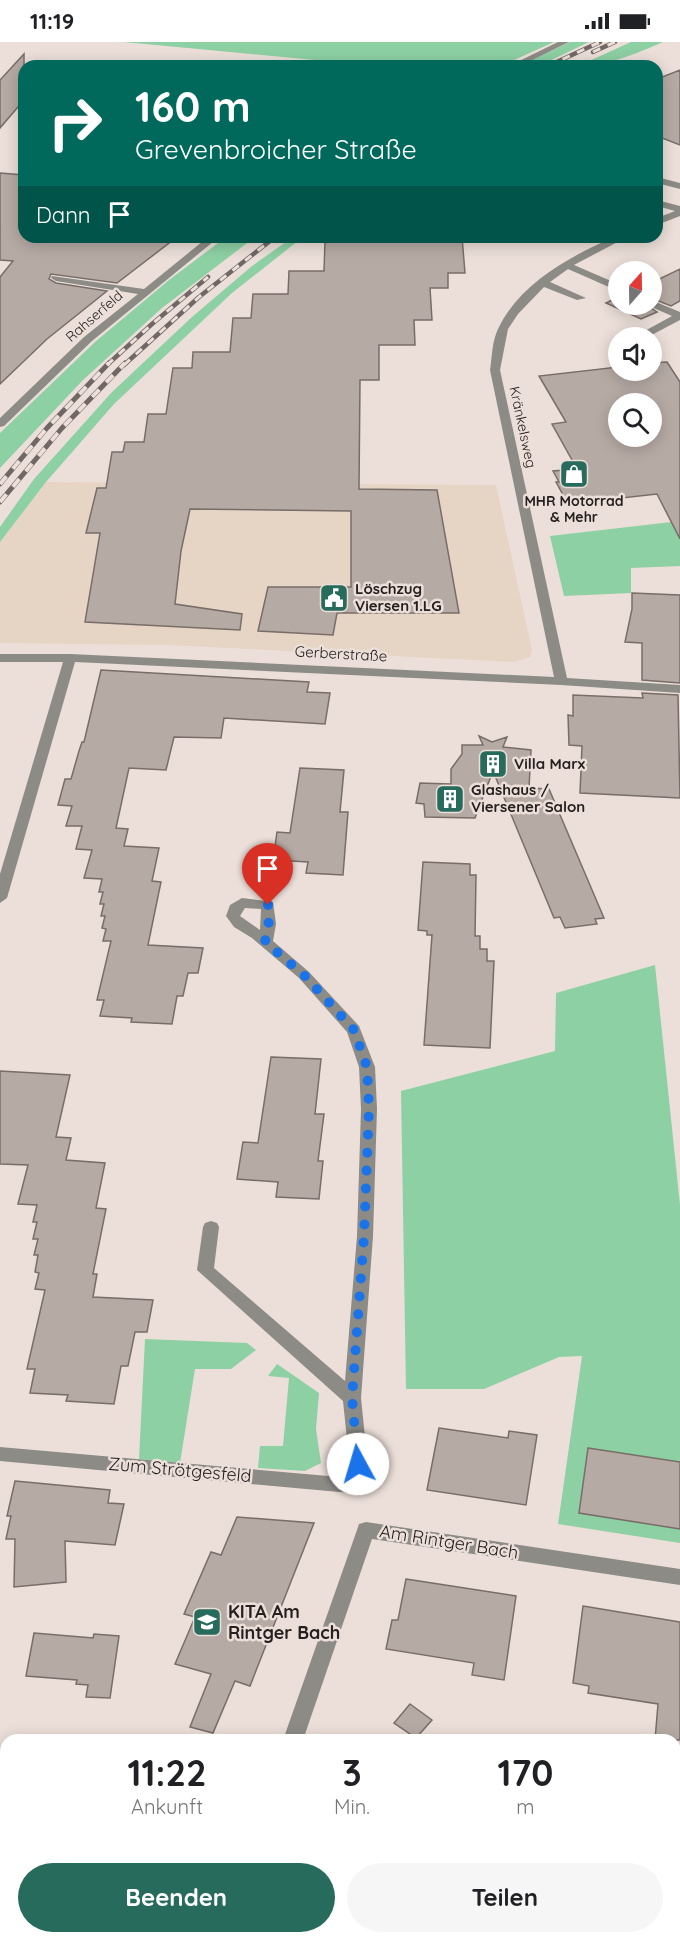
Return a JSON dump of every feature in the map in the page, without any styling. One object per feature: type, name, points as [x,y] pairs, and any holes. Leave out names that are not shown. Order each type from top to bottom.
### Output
[{"type":"street","points":[[526,60],[565,42]]},
{"type":"street","points":[[663,182],[680,186]]},
{"type":"street","points":[[663,205],[680,211]]},
{"type":"street","points":[[663,219],[680,211]]},
{"type":"street","name":"Rahserfeld","points":[[0,424],[88,339],[206,243]]},
{"type":"street","name":"Kränkelsweg","points":[[561,681],[495,370],[502,331],[527,297],[542,282],[566,265],[610,243]]},
{"type":"street","points":[[566,265],[608,284]]},
{"type":"street","points":[[56,278],[145,292]]},
{"type":"street","points":[[542,282],[581,298]]},
{"type":"street","points":[[662,308],[680,316]]},
{"type":"street","points":[[658,327],[680,316]]},
{"type":"street","name":"Gerberstraße","points":[[0,658],[70,658],[561,681],[680,689]]},
{"type":"street","points":[[0,898],[70,658]]},
{"type":"street","points":[[265,942],[304,975],[354,1030],[367,1067],[369,1109],[364,1236],[352,1398]]},
{"type":"street","points":[[211,1227],[205,1270],[352,1398]]},
{"type":"street","name":"Zum Strötgesfeld","points":[[0,1454],[361,1486],[352,1398]]},
{"type":"street","name":"Am Rintger Bach","points":[[295,1734],[366,1530],[680,1577]]},
{"type":"shaded area","points":[[46,482],[496,485],[532,650],[530,657],[515,662],[168,645],[0,643],[0,542]]},
{"type":"green space","points":[[124,42],[554,42],[514,60],[315,60]]},
{"type":"green space","points":[[570,42],[589,42],[552,60],[532,60]]},
{"type":"green space","points":[[631,42],[663,42],[617,60],[591,60]]},
{"type":"green space","points":[[218,243],[247,243],[162,308],[83,380],[0,468],[0,433],[95,342],[169,280]]},
{"type":"green space","points":[[285,243],[295,243],[232,293],[114,404],[46,482],[0,542],[0,527],[34,479],[112,392],[192,317],[252,266]]},
{"type":"green space","points":[[680,521],[680,566],[631,568],[631,593],[564,596],[550,536]]},
{"type":"green space","points":[[655,965],[680,1205],[680,1543],[558,1524],[582,1356],[559,1357],[484,1389],[406,1389],[401,1091],[555,1051],[556,993]]},
{"type":"green space","points":[[145,1339],[247,1343],[256,1350],[231,1369],[195,1369],[180,1463],[139,1459]]},
{"type":"green space","points":[[277,1364],[319,1393],[316,1429],[321,1463],[305,1471],[258,1468],[260,1446],[283,1446],[289,1378],[268,1376]]},
{"type":"building","points":[[18,60],[18,107],[0,128],[0,80]]},
{"type":"building","points":[[680,70],[680,145],[663,138],[663,77]]},
{"type":"building","points":[[0,173],[18,174],[18,243],[169,243],[117,283],[51,274],[49,279],[56,283],[107,291],[47,339],[0,384],[0,277],[13,261],[0,260]]},
{"type":"building","points":[[325,243],[462,243],[465,273],[448,273],[448,288],[430,288],[432,320],[414,320],[415,345],[379,345],[379,380],[360,380],[359,489],[437,490],[459,613],[337,613],[333,635],[258,631],[268,587],[351,587],[351,511],[190,509],[181,551],[175,604],[242,614],[240,630],[85,622],[100,533],[86,533],[97,488],[106,488],[112,452],[123,452],[125,442],[144,442],[148,414],[166,414],[173,368],[192,368],[193,352],[230,352],[233,318],[251,318],[253,294],[288,294],[289,271],[324,271]]},
{"type":"building","points":[[680,269],[680,301],[671,306],[662,302],[662,278]]},
{"type":"building","points":[[632,315],[650,315],[641,319]]},
{"type":"building","points":[[662,362],[667,362],[680,382],[680,539],[657,494],[568,504],[556,482],[559,482],[553,471],[577,469],[552,424],[566,422],[539,376],[608,368],[608,381],[662,381]]},
{"type":"building","points":[[632,593],[680,595],[680,683],[642,680],[642,643],[625,642],[632,609]]},
{"type":"building","points":[[101,670],[309,682],[307,692],[330,693],[325,724],[224,718],[221,738],[174,737],[166,770],[129,768],[116,828],[128,829],[124,846],[159,848],[152,881],[161,882],[148,945],[203,948],[198,973],[188,973],[183,996],[177,996],[172,1024],[131,1022],[132,1018],[100,1016],[104,1000],[97,1000],[111,941],[103,941],[106,929],[102,928],[105,916],[101,916],[104,904],[100,904],[103,892],[99,892],[102,879],[84,878],[92,850],[76,849],[82,826],[66,826],[72,806],[58,805],[65,779],[71,779],[82,742],[84,742]]},
{"type":"building","points":[[642,693],[678,695],[680,798],[580,793],[582,746],[569,745],[568,715],[573,716],[573,695],[643,698]]},
{"type":"building","points":[[479,736],[492,742],[507,737],[503,747],[531,750],[529,788],[549,789],[604,918],[595,919],[597,924],[565,928],[560,917],[554,918],[493,771],[475,818],[425,817],[424,804],[416,803],[420,783],[451,784],[451,769],[462,754],[462,745],[483,745]]},
{"type":"building","points":[[300,768],[344,770],[340,812],[348,812],[343,875],[306,873],[308,862],[273,860],[277,832],[290,833]]},
{"type":"building","points":[[423,862],[470,864],[470,875],[476,875],[475,936],[480,936],[480,949],[487,949],[487,961],[494,961],[490,1048],[424,1045],[432,935],[427,935],[427,931],[418,930]]},
{"type":"building","points":[[271,1057],[321,1059],[315,1114],[324,1114],[318,1161],[323,1161],[319,1199],[276,1197],[278,1182],[237,1179],[243,1142],[258,1143]]},
{"type":"building","points":[[0,1071],[70,1075],[56,1137],[71,1138],[66,1160],[105,1163],[96,1208],[106,1209],[93,1274],[97,1274],[93,1297],[153,1300],[147,1332],[135,1332],[128,1366],[121,1366],[114,1404],[66,1401],[68,1395],[30,1393],[35,1369],[27,1369],[45,1290],[35,1289],[39,1273],[35,1272],[38,1255],[34,1255],[38,1239],[33,1239],[37,1222],[33,1222],[37,1205],[18,1204],[28,1165],[0,1164]]},
{"type":"building","points":[[439,1428],[508,1438],[509,1431],[537,1435],[526,1505],[427,1490]]},
{"type":"building","points":[[588,1448],[680,1462],[680,1529],[579,1513]]},
{"type":"building","points":[[15,1481],[110,1490],[108,1503],[124,1504],[115,1545],[65,1541],[66,1582],[14,1587],[15,1539],[6,1539],[11,1516],[7,1516]]},
{"type":"building","points":[[237,1517],[314,1523],[250,1686],[235,1681],[213,1733],[190,1727],[211,1674],[175,1664],[195,1617],[184,1614],[211,1552],[221,1555]]},
{"type":"building","points":[[406,1579],[516,1596],[504,1680],[472,1675],[474,1663],[386,1649],[392,1620],[398,1620]]},
{"type":"building","points":[[583,1606],[680,1622],[680,1734],[656,1734],[658,1704],[588,1693],[589,1686],[573,1683]]},
{"type":"building","points":[[34,1633],[93,1638],[94,1634],[119,1636],[110,1698],[86,1697],[88,1685],[76,1684],[77,1680],[26,1676]]},
{"type":"building","points":[[410,1704],[432,1720],[420,1734],[410,1734],[394,1723]]},
{"type":"railway","points":[[561,60],[600,42]]},
{"type":"railway","points":[[593,52],[615,42]]},
{"type":"railway","points":[[124,365],[199,297],[267,243]]},
{"type":"railway","points":[[108,364],[208,277]]},
{"type":"railway","points":[[0,502],[62,428],[125,363]]},
{"type":"railway","points":[[0,484],[47,428],[108,364]]},
{"type":"place","name":"MHR Motorrad & Mehr","points":[[574,474]]},
{"type":"place","name":"Löschzug Viersen 1.LG","points":[[334,598]]},
{"type":"place","name":"Villa Marx","points":[[493,764]]},
{"type":"place","name":"Glashaus / Viersener Salon","points":[[450,799]]},
{"type":"place","name":"KITA Am Rintger Bach","points":[[207,1622]]},
{"type":"route","points":[[268,905],[270,915],[265,942],[304,975],[354,1030],[367,1067],[369,1109],[364,1236],[352,1398],[358,1464]]}]
